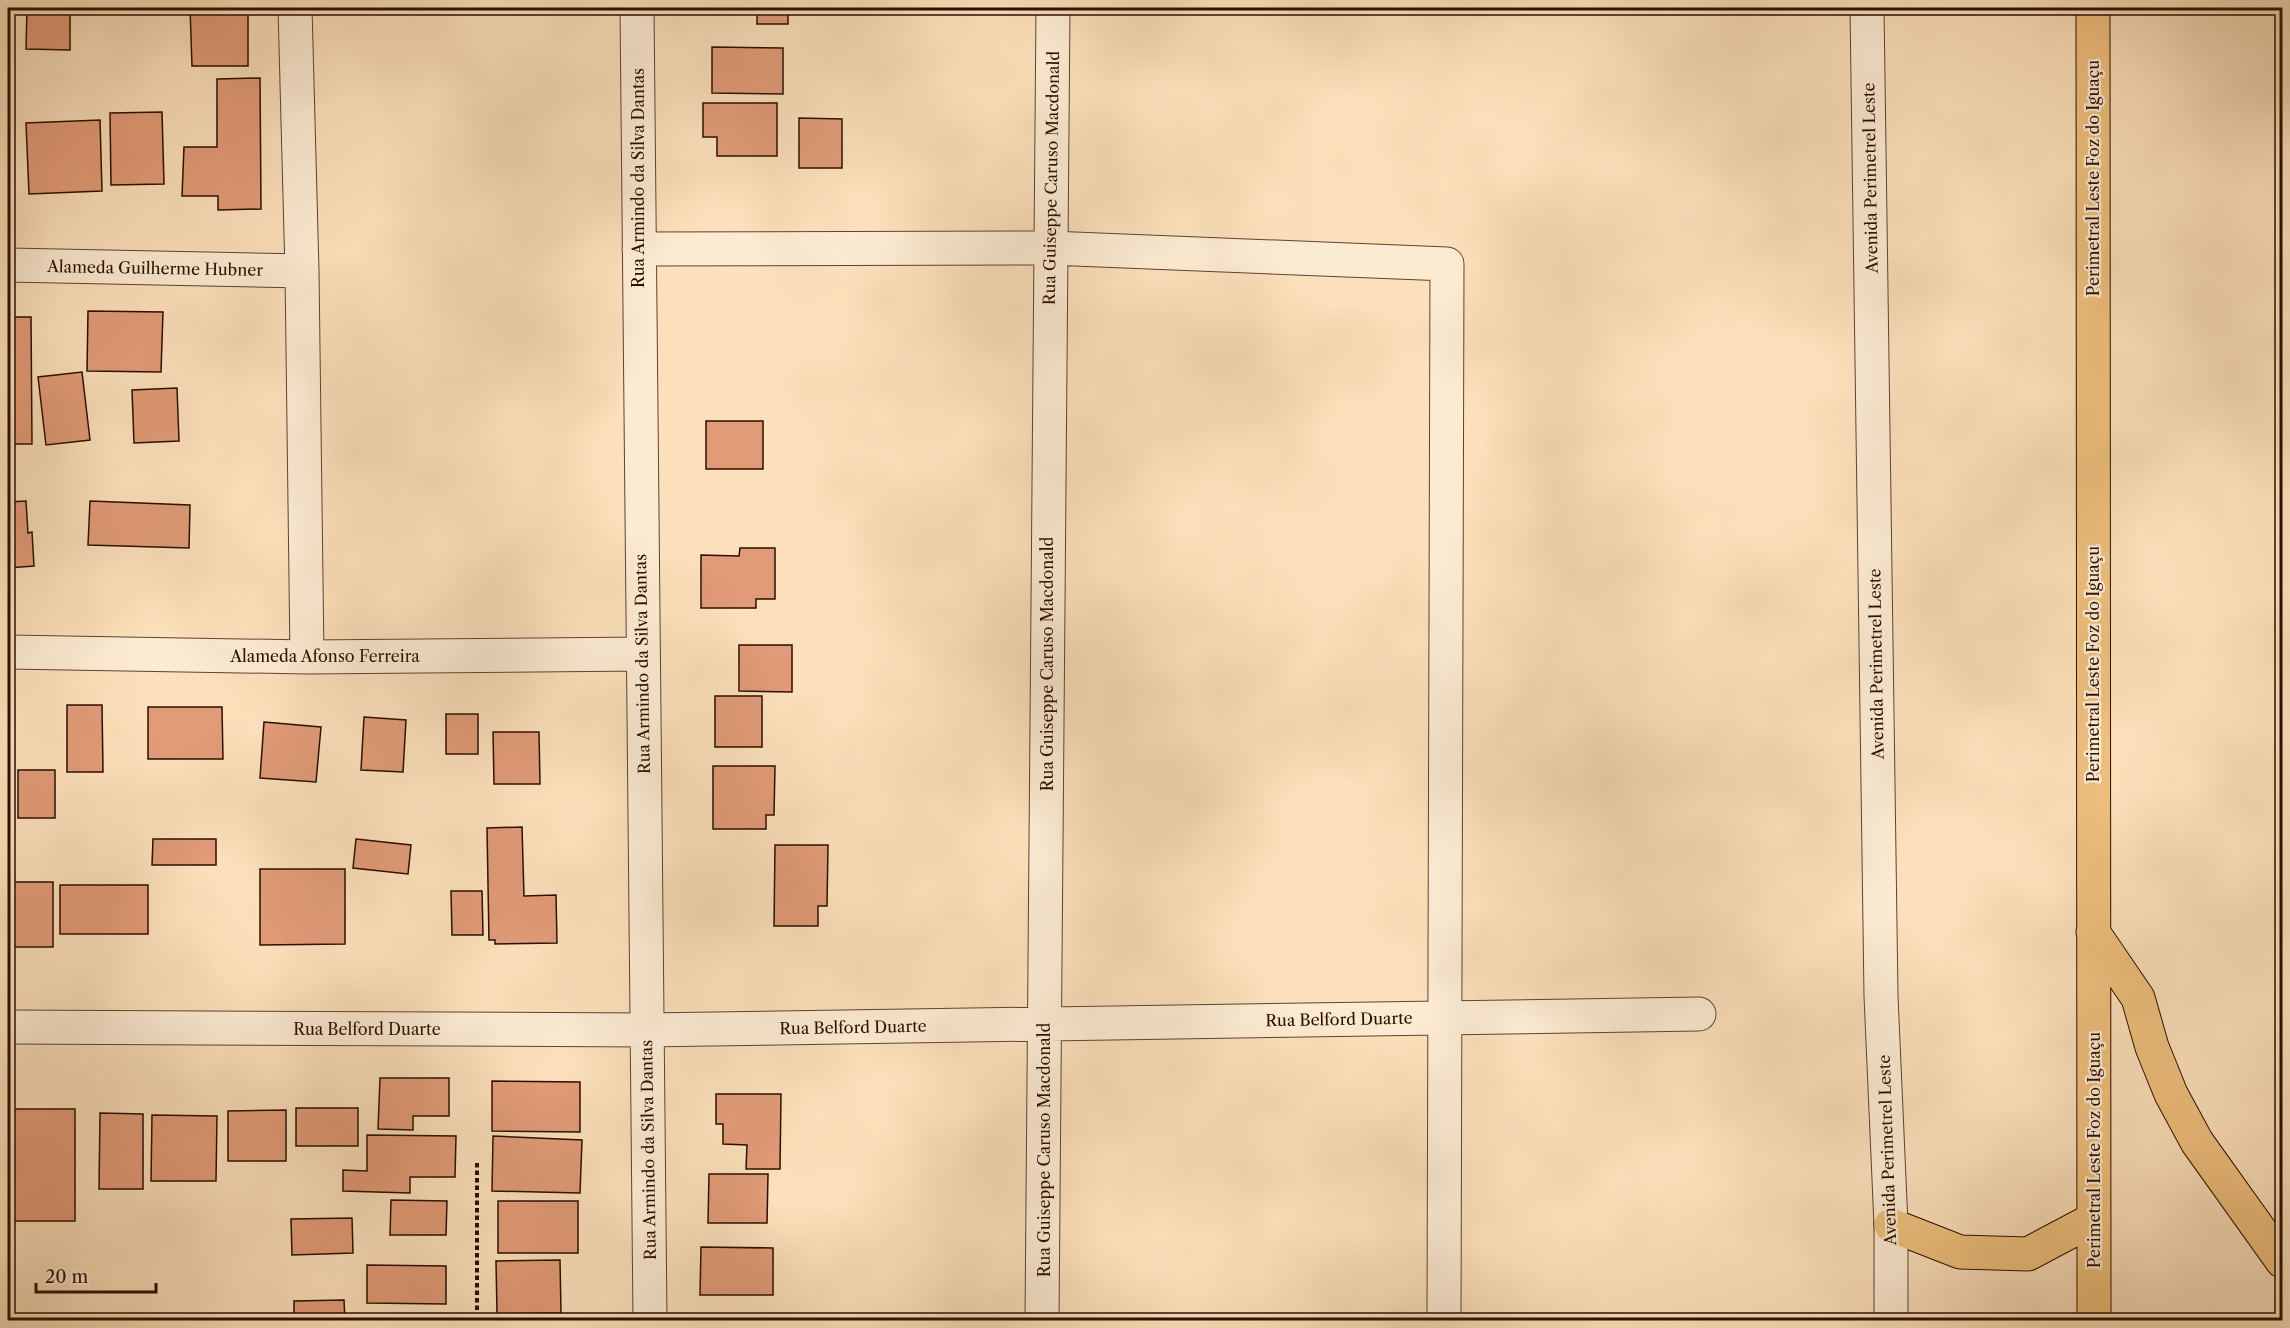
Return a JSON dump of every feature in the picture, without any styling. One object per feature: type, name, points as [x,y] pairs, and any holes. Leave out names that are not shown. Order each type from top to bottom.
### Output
[{"type":"highway","name":"Perimetral Leste Foz do Iguaçu","points":[[2093,8],[2094,1320]]},
{"type":"highway","points":[[2093,932],[2138,998],[2152,1047],[2171,1094],[2197,1142],[2283,1261]]},
{"type":"highway","points":[[1891,1225],[1960,1252],[2028,1254],[2094,1219]]},
{"type":"street","points":[[295,8],[302,272],[307,657]]},
{"type":"street","name":"Rua Armindo da Silva Dantas","points":[[637,8],[650,1320]]},
{"type":"street","name":"Rua Guiseppe Caruso Macdonald","points":[[1042,1320],[1053,8]]},
{"type":"street","name":"Avenida Perimetrel Leste","points":[[1867,8],[1881,996],[1891,1225],[1891,1320]]},
{"type":"street","points":[[639,249],[1050,248],[1447,264],[1444,1320]]},
{"type":"street","name":"Alameda Guilherme Hubner","points":[[8,265],[302,272]]},
{"type":"street","name":"Alameda Afonso Ferreira","points":[[8,652],[307,657],[642,654]]},
{"type":"street","name":"Rua Belford Duarte","points":[[8,1028],[646,1030],[1699,1014]]},
{"type":"path","points":[[477,1163],[477,1320]]},
{"type":"building","points":[[27,8],[70,8],[70,50],[26,49]]},
{"type":"building","points":[[190,8],[248,8],[248,66],[192,66]]},
{"type":"building","points":[[734,8],[788,8],[788,24],[757,24],[757,14],[734,14]]},
{"type":"building","points":[[712,47],[783,48],[783,94],[712,93]]},
{"type":"building","points":[[260,78],[261,209],[218,210],[218,196],[182,196],[184,147],[217,147],[217,79]]},
{"type":"building","points":[[703,103],[777,103],[777,156],[717,156],[717,137],[703,137]]},
{"type":"building","points":[[162,112],[164,184],[111,185],[110,113]]},
{"type":"building","points":[[799,118],[842,119],[842,168],[799,168]]},
{"type":"building","points":[[100,120],[102,191],[29,194],[26,123]]},
{"type":"building","points":[[88,311],[163,312],[161,372],[87,371]]},
{"type":"building","points":[[8,317],[31,317],[32,444],[8,444]]},
{"type":"building","points":[[82,372],[90,440],[46,445],[38,377]]},
{"type":"building","points":[[177,388],[179,441],[134,443],[132,390]]},
{"type":"building","points":[[706,421],[763,421],[763,469],[706,469]]},
{"type":"building","points":[[26,501],[28,533],[32,532],[34,566],[8,568],[8,502]]},
{"type":"building","points":[[90,501],[190,505],[189,548],[88,545]]},
{"type":"building","points":[[740,548],[775,548],[775,599],[756,599],[756,608],[701,608],[701,555],[739,556]]},
{"type":"building","points":[[739,645],[792,645],[792,692],[739,691]]},
{"type":"building","points":[[715,696],[762,696],[762,747],[715,747]]},
{"type":"building","points":[[67,705],[102,705],[103,772],[67,772]]},
{"type":"building","points":[[148,707],[222,707],[223,759],[148,759]]},
{"type":"building","points":[[446,714],[478,714],[478,754],[446,754]]},
{"type":"building","points":[[364,717],[406,720],[403,772],[361,770]]},
{"type":"building","points":[[264,722],[321,727],[316,782],[260,778]]},
{"type":"building","points":[[493,732],[539,732],[540,784],[494,784]]},
{"type":"building","points":[[713,766],[775,766],[774,815],[766,815],[766,829],[713,829]]},
{"type":"building","points":[[18,770],[55,770],[55,818],[18,818]]},
{"type":"building","points":[[522,827],[524,896],[556,895],[557,943],[495,944],[495,940],[489,940],[487,828]]},
{"type":"building","points":[[153,839],[216,839],[216,865],[152,865]]},
{"type":"building","points":[[356,839],[411,845],[408,874],[353,868]]},
{"type":"building","points":[[775,845],[828,845],[827,906],[818,906],[818,926],[774,926]]},
{"type":"building","points":[[260,869],[345,869],[345,944],[260,945]]},
{"type":"building","points":[[8,882],[53,882],[53,947],[8,947]]},
{"type":"building","points":[[60,885],[148,885],[148,934],[60,934]]},
{"type":"building","points":[[451,891],[482,891],[483,935],[452,935]]},
{"type":"building","points":[[380,1078],[449,1078],[449,1116],[413,1116],[413,1130],[378,1129]]},
{"type":"building","points":[[492,1081],[580,1082],[580,1132],[492,1131]]},
{"type":"building","points":[[716,1094],[781,1094],[780,1169],[746,1169],[747,1145],[723,1144],[723,1124],[716,1124]]},
{"type":"building","points":[[296,1108],[358,1108],[358,1146],[296,1146]]},
{"type":"building","points":[[14,1109],[75,1109],[75,1221],[14,1221]]},
{"type":"building","points":[[286,1110],[286,1161],[228,1161],[228,1111]]},
{"type":"building","points":[[100,1113],[143,1114],[143,1189],[99,1189]]},
{"type":"building","points":[[152,1115],[217,1116],[216,1181],[151,1181]]},
{"type":"building","points":[[367,1135],[456,1136],[455,1177],[410,1177],[410,1193],[343,1191],[343,1170],[367,1171]]},
{"type":"building","points":[[493,1136],[582,1140],[580,1193],[492,1191]]},
{"type":"building","points":[[709,1174],[768,1174],[767,1223],[708,1223]]},
{"type":"building","points":[[391,1200],[447,1201],[446,1235],[390,1235]]},
{"type":"building","points":[[498,1201],[578,1201],[578,1253],[498,1253]]},
{"type":"building","points":[[352,1218],[353,1253],[292,1255],[291,1219]]},
{"type":"building","points":[[701,1247],[773,1248],[773,1295],[700,1295]]},
{"type":"building","points":[[560,1260],[561,1313],[497,1314],[496,1261]]},
{"type":"building","points":[[367,1265],[446,1266],[446,1304],[367,1303]]},
{"type":"building","points":[[344,1300],[345,1320],[294,1320],[294,1301]]}]
